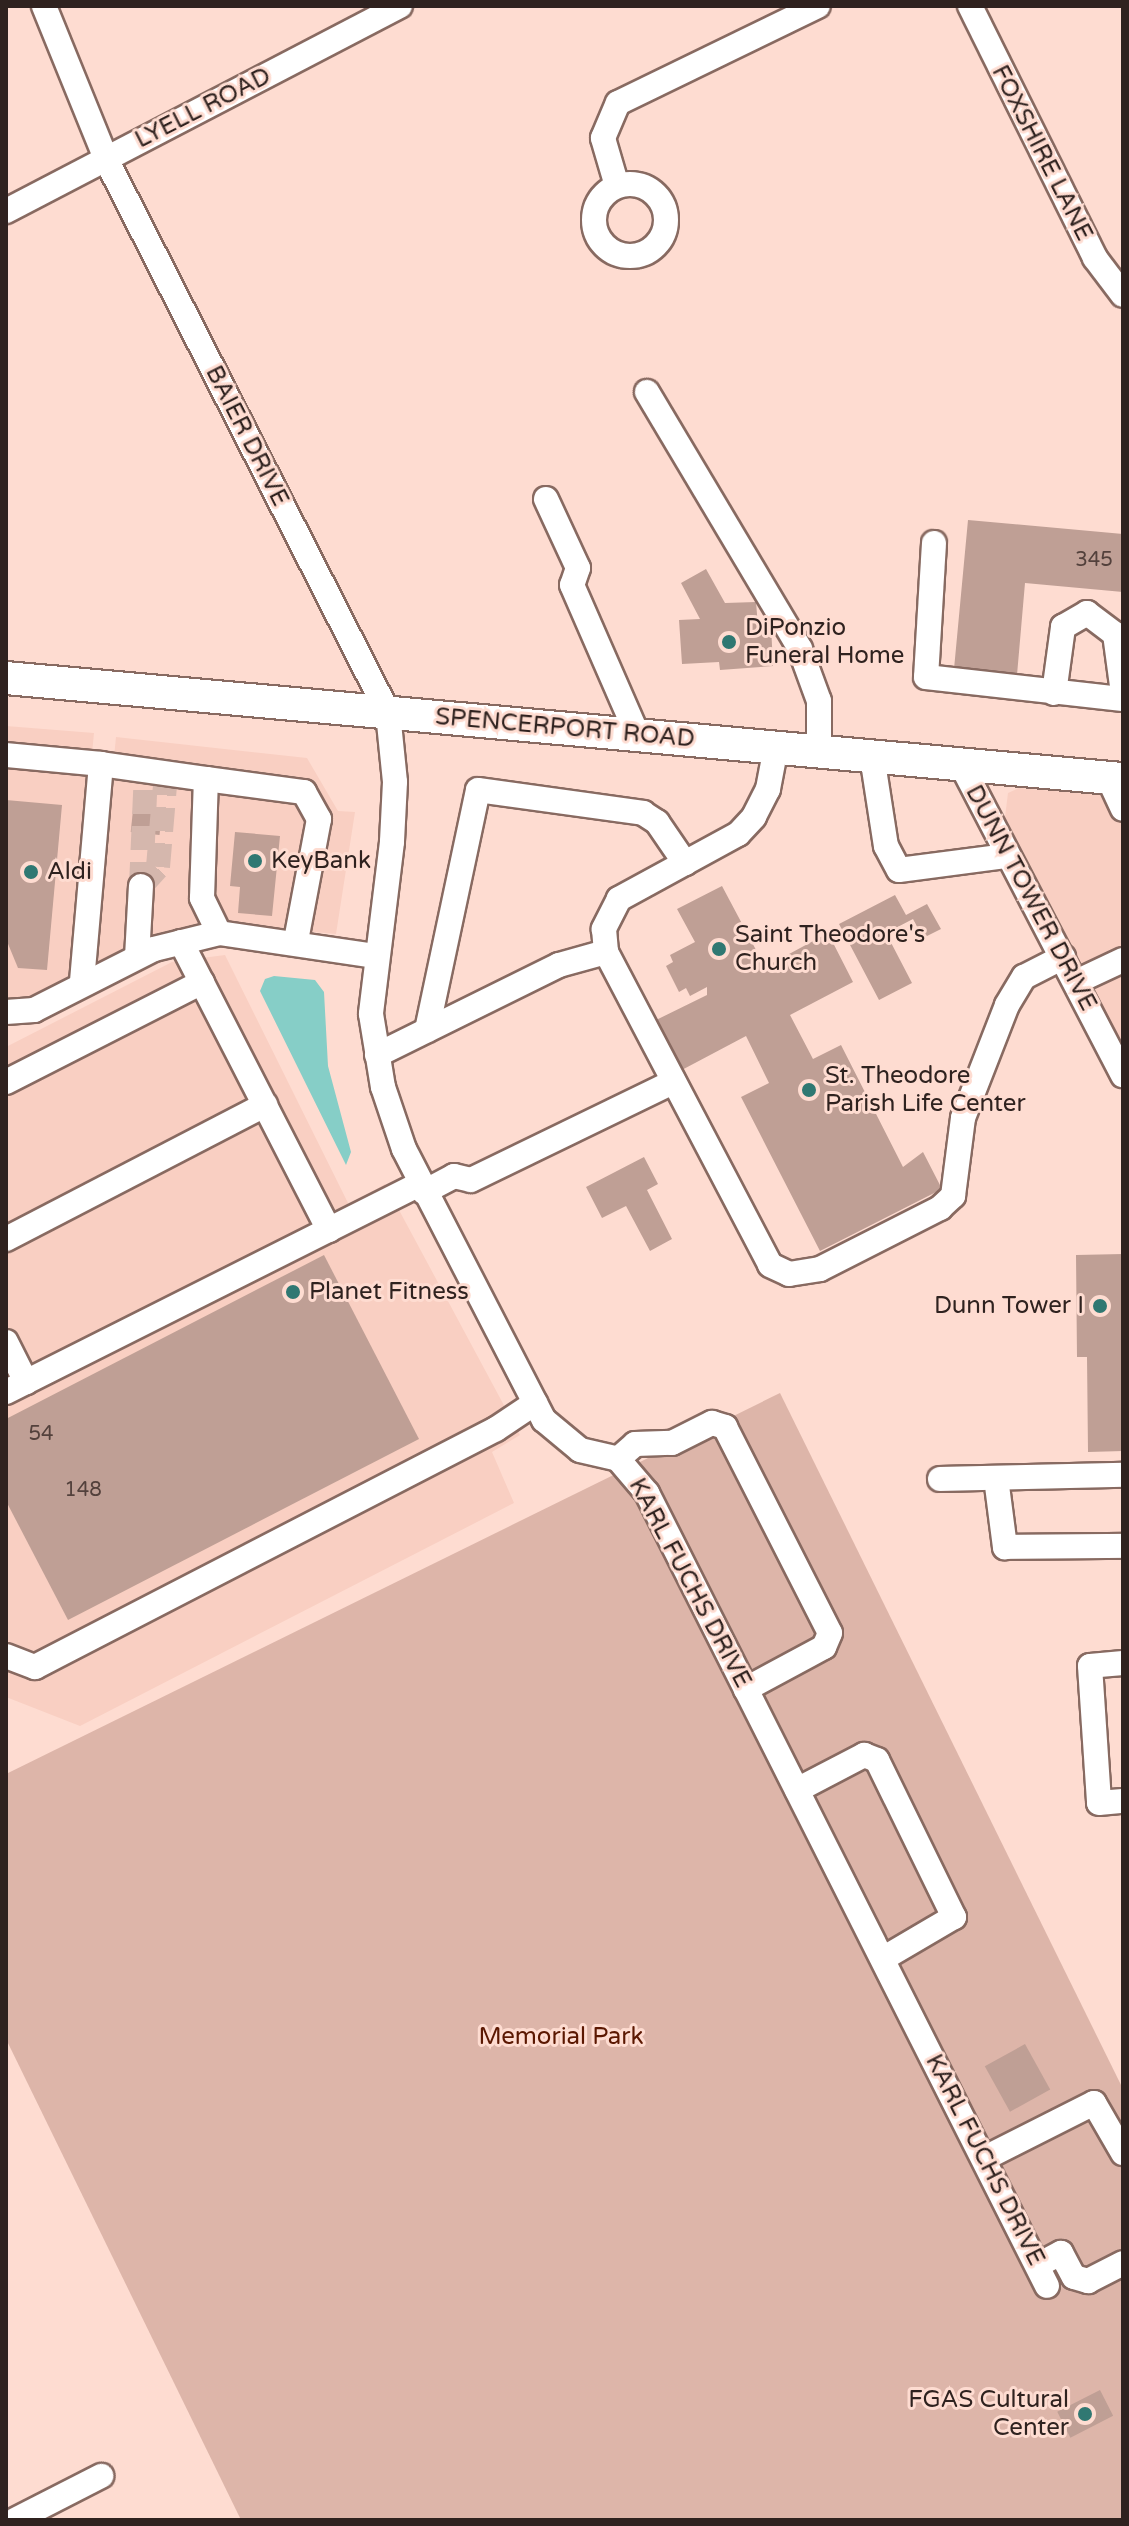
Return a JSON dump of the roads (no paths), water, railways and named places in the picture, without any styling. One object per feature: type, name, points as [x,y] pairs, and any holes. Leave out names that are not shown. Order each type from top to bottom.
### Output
[{"type":"main road","name":"SPENCERPORT ROAD","points":[[6,678],[1116,778]]},
{"type":"street","name":"BAIER DRIVE","points":[[44,6],[106,159],[388,713]]},
{"type":"street","name":"LYELL ROAD","points":[[6,211],[400,6]]},
{"type":"street","points":[[617,186],[603,138],[618,103],[818,6]]},
{"type":"street","name":"FOXSHIRE LANE","points":[[970,6],[1095,258],[1123,295]]},
{"type":"street","points":[[647,392],[800,649],[819,701],[819,751]]},
{"type":"street","points":[[546,499],[578,568],[572,585],[637,734]]},
{"type":"street","points":[[934,543],[926,677],[1123,699]]},
{"type":"street","points":[[1054,693],[1063,627],[1068,620],[1087,613],[1115,634],[1123,693]]},
{"type":"street","name":"KARL FUCHS DRIVE","points":[[388,713],[395,782],[392,842],[374,956],[371,1014],[392,1119],[422,1188],[535,1403],[565,1442],[618,1459],[647,1493],[1042,2275],[1061,2253],[1074,2277],[1088,2281],[1123,2263]]},
{"type":"street","points":[[776,747],[768,789],[754,817],[738,834],[619,899],[604,929],[606,952],[770,1265],[789,1274],[820,1269],[940,1208],[953,1196],[963,1118],[1007,1005],[1024,977],[1063,957]]},
{"type":"street","points":[[6,755],[101,764],[304,792],[319,819],[296,941]]},
{"type":"street","points":[[872,756],[886,846],[899,870],[1007,856]]},
{"type":"street","points":[[82,983],[101,764]]},
{"type":"street","name":"DUNN TOWER DRIVE","points":[[961,764],[1123,1075]]},
{"type":"street","points":[[1116,778],[1123,809]]},
{"type":"street","points":[[206,779],[202,898],[219,933]]},
{"type":"street","points":[[427,1030],[478,790],[643,813],[657,822],[685,863]]},
{"type":"street","points":[[137,957],[141,886]]},
{"type":"street","points":[[6,1012],[34,1010],[137,957],[219,933],[296,941],[374,956]]},
{"type":"street","points":[[181,942],[329,1230]]},
{"type":"street","points":[[377,1055],[559,965],[606,952]]},
{"type":"street","points":[[1076,982],[1123,960]]},
{"type":"street","points":[[6,1082],[202,982]]},
{"type":"street","points":[[6,1342],[16,1387],[329,1230],[454,1176],[471,1180],[673,1082]]},
{"type":"street","points":[[6,1239],[265,1105]]},
{"type":"street","points":[[6,1656],[35,1667],[496,1429],[535,1403]]},
{"type":"street","points":[[618,1459],[635,1444],[672,1443],[712,1423],[725,1427],[830,1633],[824,1647],[746,1689]]},
{"type":"street","points":[[940,1479],[1123,1475]]},
{"type":"street","points":[[996,1478],[1005,1547],[1123,1546]]},
{"type":"street","points":[[1123,1663],[1090,1666],[1099,1803],[1123,1801]]},
{"type":"street","points":[[797,1790],[872,1755],[898,1801],[954,1917],[884,1958]]},
{"type":"street","points":[[985,2158],[1094,2103],[1123,2153]]},
{"type":"street","points":[[15,2520],[101,2476]]},
{"type":"water","points":[[274,976],[315,980],[324,992],[328,1066],[351,1152],[346,1165],[260,991],[265,979]]},
{"type":"tunnel","points":[[141,886],[146,771]]},
{"type":"tunnel","points":[[141,886],[158,867],[166,773]]},
{"type":"place","name":"DiPonzio Funeral Home","points":[[729,642]]},
{"type":"place","name":"KeyBank","points":[[255,861]]},
{"type":"place","name":"Aldi","points":[[31,872]]},
{"type":"place","name":"Saint Theodore's Church","points":[[719,949]]},
{"type":"place","name":"St. Theodore Parish Life Center","points":[[809,1090]]},
{"type":"place","name":"Planet Fitness","points":[[293,1292]]},
{"type":"place","name":"Dunn Tower I","points":[[1100,1306]]},
{"type":"place","name":"FGAS Cultural Center","points":[[1085,2414]]},
{"type":"park label","name":"Memorial Park","points":[[561,2037]]}]
